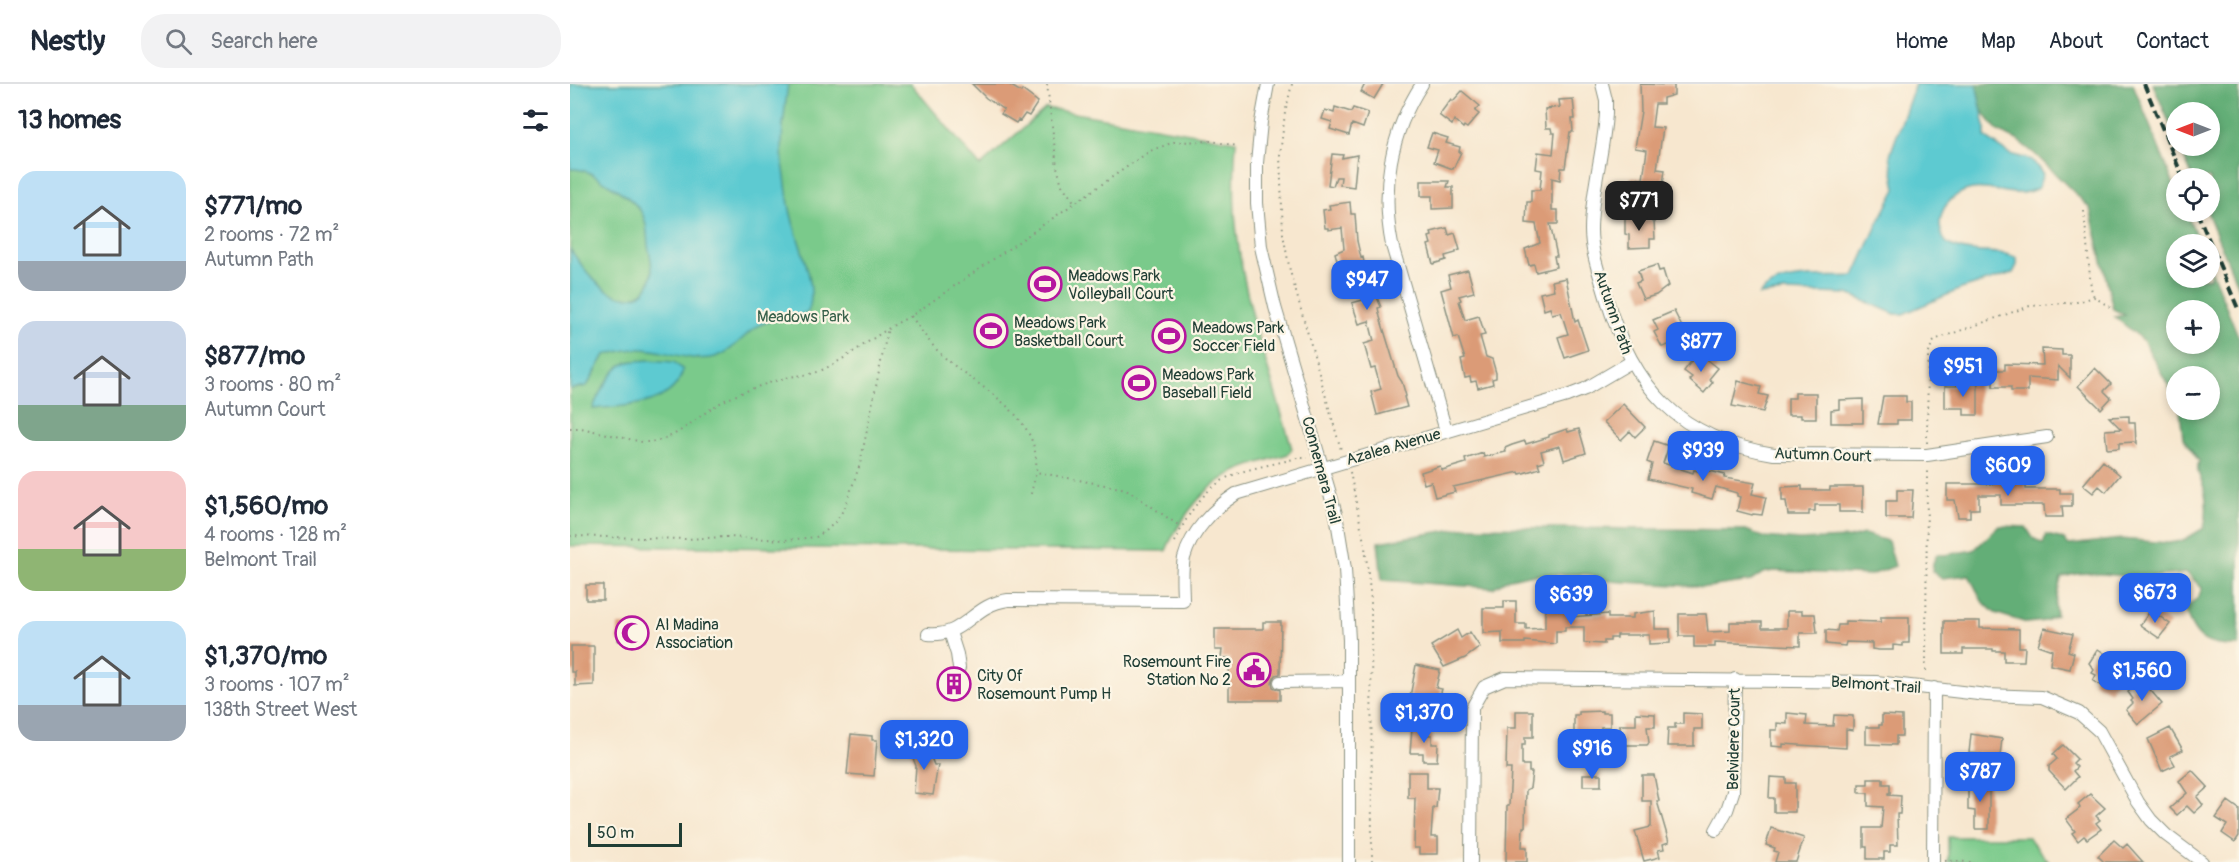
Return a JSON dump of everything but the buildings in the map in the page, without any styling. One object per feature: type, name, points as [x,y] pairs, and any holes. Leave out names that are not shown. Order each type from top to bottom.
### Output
[{"type":"street","name":"Connemara Trail","points":[[1268,84],[1257,163],[1257,203],[1261,247],[1275,307],[1336,514],[1345,569],[1349,640],[1349,862]]},
{"type":"street","points":[[1422,84],[1403,118],[1391,159],[1388,179],[1388,221],[1392,245],[1446,430]]},
{"type":"street","name":"Autumn Path","points":[[1602,84],[1606,100],[1606,119],[1592,216],[1592,242],[1615,326],[1631,362]]},
{"type":"street","name":"Azalea Avenue","points":[[950,632],[963,625],[981,609],[999,601],[1183,601],[1183,568],[1194,537],[1220,505],[1244,490],[1576,393],[1631,362]]},
{"type":"street","name":"Autumn Court","points":[[1631,362],[1643,380],[1671,410],[1698,429],[1733,445],[1774,454],[1927,455],[2047,437]]},
{"type":"street","points":[[928,634],[940,635],[950,632],[957,654],[958,668]]},
{"type":"street","name":"Belmont Trail","points":[[1471,862],[1471,716],[1474,702],[1479,694],[1490,683],[1505,678],[1876,682],[1987,695],[2042,697],[2079,713],[2099,731],[2138,802],[2151,820],[2166,835],[2202,862]]},
{"type":"street","name":"Belvidere Court","points":[[1716,830],[1727,810],[1733,792],[1734,679]]},
{"type":"street","points":[[1280,682],[1349,681]]},
{"type":"street","points":[[1933,862],[1934,688]]},
{"type":"path","points":[[1047,84],[1057,167],[1062,185],[1075,202]]},
{"type":"path","points":[[1292,84],[1285,113],[1280,155],[1283,234],[1290,271],[1349,471],[1369,574],[1372,862]]},
{"type":"path","points":[[570,428],[581,428],[642,442],[661,441],[671,437],[708,409],[730,398],[775,381],[818,372],[847,356],[888,328],[911,316],[1150,151],[1173,142],[1210,141],[1237,146]]},
{"type":"path","points":[[2084,211],[2091,288],[2094,297],[2113,309]]},
{"type":"path","points":[[1926,671],[1928,356],[1932,343],[1937,339],[2031,306],[2077,302],[2094,297]]},
{"type":"path","points":[[911,316],[930,343],[1015,413],[1032,437],[1036,451],[1036,472],[1031,494]]},
{"type":"path","points":[[571,535],[786,540],[816,537],[827,530],[837,520],[844,507],[860,464],[888,328]]},
{"type":"path","points":[[1036,472],[1126,489],[1181,527]]},
{"type":"path","points":[[1933,862],[1972,862]]},
{"type":"green space","name":"Meadows Park","points":[[570,84],[911,84],[980,166],[1046,108],[1236,141],[1234,199],[1241,261],[1260,342],[1292,449],[1288,454],[1233,473],[1211,487],[1189,511],[1173,535],[1166,551],[570,546]]},
{"type":"green space","points":[[1976,84],[2133,84],[2167,168],[2166,222],[2190,222],[2196,234],[2166,234],[2166,288],[2219,288],[2239,338],[2239,646],[2209,643],[2197,635],[2184,608],[2198,598],[2202,588],[2187,573],[2152,577],[2081,574],[2061,578],[2055,604],[2056,615],[2045,621],[2027,623],[1995,613],[1982,601],[1969,575],[1942,578],[1932,571],[1937,554],[1974,550],[1999,526],[2026,527],[2033,538],[2043,544],[2046,535],[2063,539],[2069,545],[2121,539],[2168,543],[2182,541],[2204,528],[2206,519],[2206,498],[2198,472],[2199,461],[2183,438],[2181,420],[2220,420],[2220,366],[2166,366],[2166,381],[2143,340],[2115,317],[2125,315],[2113,309],[2090,208],[2035,154],[2017,140],[1998,131],[1982,111]]},
{"type":"green space","points":[[2153,84],[2239,84],[2239,289],[2220,243],[2220,234],[2216,234],[2211,222],[2220,222],[2220,168],[2189,168],[2183,156],[2220,156],[2220,102],[2166,102],[2166,115]]},
{"type":"green space","points":[[1468,527],[1746,530],[1763,537],[1799,540],[1849,538],[1864,534],[1888,541],[1895,566],[1871,575],[1773,571],[1763,573],[1751,581],[1708,587],[1608,581],[1588,574],[1528,575],[1506,580],[1493,588],[1382,580],[1378,542]]},
{"type":"green space","points":[[1948,837],[2028,837],[2049,862],[1948,862]]},
{"type":"water","points":[[570,84],[788,84],[782,153],[790,211],[811,290],[808,312],[769,321],[758,326],[729,350],[715,357],[697,358],[637,349],[605,355],[587,386],[570,389],[570,249],[596,282],[620,296],[633,296],[644,291],[651,278],[652,270],[645,223],[637,206],[595,175],[570,169]]},
{"type":"water","points":[[1915,84],[1976,84],[1985,126],[1985,137],[2010,154],[2032,160],[2043,174],[2038,188],[2026,192],[2015,193],[1980,188],[1958,194],[1947,204],[1942,214],[1940,229],[1948,244],[1967,250],[2010,255],[2017,258],[2017,265],[2013,273],[1961,289],[1903,314],[1895,314],[1848,294],[1784,292],[1759,295],[1768,287],[1790,279],[1854,276],[1896,189],[1890,155]]},
{"type":"water","points":[[632,361],[674,362],[683,370],[678,382],[669,392],[659,398],[633,405],[593,409],[606,383],[616,370]]},
{"type":"railway","points":[[2144,84],[2179,168]]},
{"type":"railway","points":[[2201,222],[2239,311]]},
{"type":"place","name":"Meadows Park Volleyball Court","points":[[1045,284]]},
{"type":"place","name":"Meadows Park Basketball Court","points":[[991,331]]},
{"type":"place","name":"Meadows Park Soccer Field","points":[[1169,336]]},
{"type":"place","name":"Meadows Park Baseball Field","points":[[1139,383]]},
{"type":"place","name":"Al Madina Association","points":[[632,633]]},
{"type":"place","name":"Rosemount Fire Station No 2","points":[[1254,670]]},
{"type":"place","name":"City Of Rosemount Pump H","points":[[954,684]]}]
